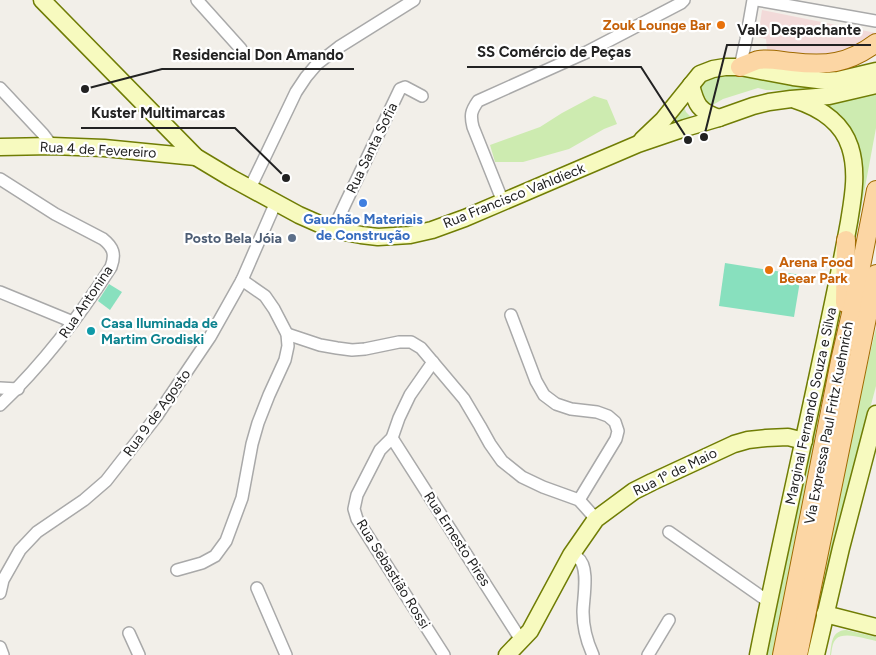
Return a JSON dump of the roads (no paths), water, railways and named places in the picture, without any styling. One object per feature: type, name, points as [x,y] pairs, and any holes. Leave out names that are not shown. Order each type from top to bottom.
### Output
[{"type":"main road","points":[[42,0],[196,157]]},
{"type":"main road","points":[[740,67],[757,60],[769,59],[808,64],[827,64],[844,60],[863,52],[876,43]]},
{"type":"main road","name":"Rua Francisco Vahldieck","points":[[638,144],[663,120],[700,74],[713,69],[725,66],[740,67],[826,81],[876,71]]},
{"type":"main road","points":[[691,85],[694,99],[702,110],[719,118]]},
{"type":"main road","name":"Rua Francisco Vahldieck","points":[[196,157],[299,215],[333,230],[378,237],[410,235],[432,230],[465,218],[638,144],[753,106],[791,99],[829,96],[876,85]]},
{"type":"main road","name":"Marginal Fernando Souza e Silva","points":[[758,655],[846,240],[854,189],[854,168],[851,148],[845,134],[836,122],[827,115],[804,103],[791,99]]},
{"type":"main road","name":"Rua 4 de Fevereiro","points":[[0,147],[104,148],[196,157]]},
{"type":"main road","name":"Via Expressa Paul Fritz Kuehnrich","points":[[782,655],[876,190]]},
{"type":"main road","points":[[840,361],[845,292],[846,240]]},
{"type":"main road","name":"Via Expressa Paul Fritz Kuehnrich","points":[[798,655],[832,487],[871,317],[876,274]]},
{"type":"main road","points":[[816,655],[876,414]]},
{"type":"main road","name":"Rua 1º de Maio","points":[[507,655],[537,620],[571,555],[596,519],[634,491],[734,444],[748,440],[781,437],[804,441]]},
{"type":"main road","points":[[825,614],[876,627]]},
{"type":"street","points":[[197,0],[241,49]]},
{"type":"street","points":[[250,188],[296,92],[317,64],[414,0]]},
{"type":"street","points":[[503,202],[473,128],[472,110],[478,101],[587,52],[682,3],[684,0]]},
{"type":"street","points":[[740,67],[753,0]]},
{"type":"street","points":[[757,0],[876,21]]},
{"type":"street","name":"Rua Santa Sofia","points":[[333,230],[400,88],[405,87],[422,96]]},
{"type":"street","points":[[0,88],[52,146]]},
{"type":"street","name":"Rua Antonina","points":[[0,178],[56,214],[103,239],[114,252],[112,267],[73,322],[55,346],[18,388],[0,405]]},
{"type":"street","name":"Rua 9 de Agosto","points":[[0,593],[3,580],[20,550],[37,532],[84,500],[106,481],[156,417],[210,337],[242,280],[276,202]]},
{"type":"street","points":[[177,570],[202,563],[215,556],[226,541],[242,498],[258,423],[285,360],[288,346],[287,334],[274,309],[265,296],[242,280]]},
{"type":"street","points":[[0,292],[73,322]]},
{"type":"street","points":[[511,315],[536,381],[544,394],[556,404],[571,409],[597,412],[608,416],[615,422],[618,431],[616,439],[579,500]]},
{"type":"street","points":[[287,334],[320,344],[352,350],[398,342],[411,342],[422,348],[464,399],[502,461],[522,478],[579,500],[596,519]]},
{"type":"street","name":"Rua Sebastião Rossi","points":[[433,362],[410,395],[392,438],[380,450],[357,494],[354,509],[355,514],[444,655]]},
{"type":"street","points":[[0,388],[18,388]]},
{"type":"street","name":"Rua Ernesto Pires","points":[[392,438],[521,640]]},
{"type":"street","points":[[669,532],[769,602]]},
{"type":"street","points":[[571,555],[579,558],[585,570],[583,613],[593,655]]},
{"type":"street","points":[[257,588],[286,655]]},
{"type":"street","points":[[648,655],[669,620]]},
{"type":"street","points":[[129,633],[139,655]]},
{"type":"street","points":[[0,647],[3,655]]},
{"type":"place","name":"Zouk Lounge Bar","points":[[721,25]]},
{"type":"place","name":"Residencial Don Amando","points":[[85,89]]},
{"type":"place","name":"Vale Despachante","points":[[704,137]]},
{"type":"place","name":"SS Comércio de Peças","points":[[688,140]]},
{"type":"place","name":"Kuster Multimarcas","points":[[286,178]]},
{"type":"place","name":"Gauchão Materiais de Construção","points":[[363,203]]},
{"type":"place","name":"Posto Bela Jóia","points":[[292,238]]},
{"type":"place","name":"Arena Food Beear Park","points":[[769,270]]},
{"type":"place","name":"Casa Iluminada de Martim Grodiski","points":[[91,331]]}]
